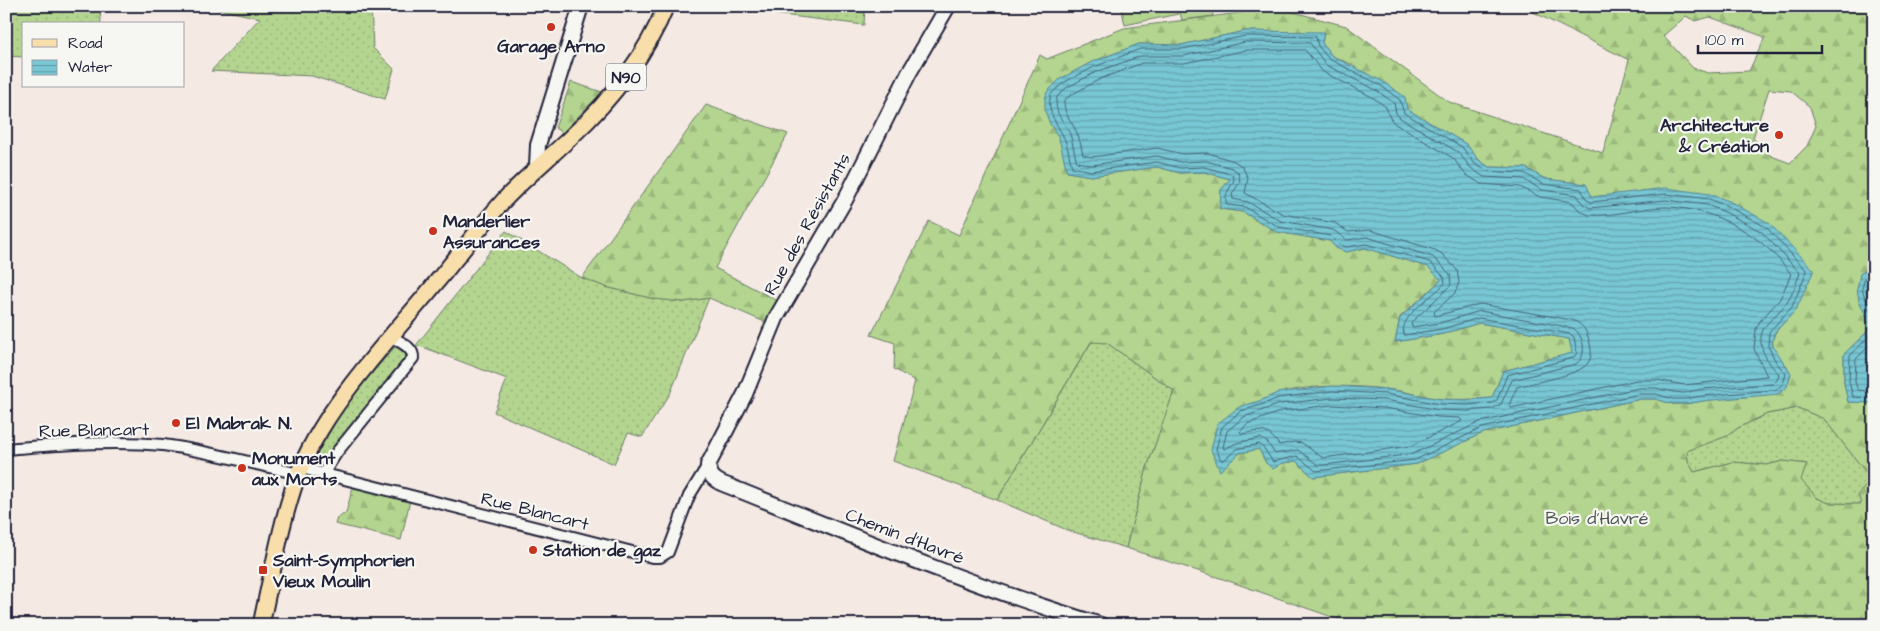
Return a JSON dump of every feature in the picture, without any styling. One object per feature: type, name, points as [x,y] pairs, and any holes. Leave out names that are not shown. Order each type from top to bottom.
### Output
[{"type":"main road","name":"N90","points":[[260,625],[290,500],[300,471],[335,407],[391,336],[504,200],[571,137],[614,92],[645,50],[666,6]]},
{"type":"street","points":[[538,166],[538,146],[581,6]]},
{"type":"street","name":"Rue des Résistants","points":[[708,466],[745,394],[776,318],[845,200],[909,73],[948,6]]},
{"type":"street","points":[[323,474],[337,452],[413,358],[411,349],[391,336]]},
{"type":"street","name":"Rue Blancart","points":[[6,449],[102,442],[161,445],[323,474],[652,557],[660,557],[668,552],[689,496],[708,466]]},
{"type":"street","name":"Chemin d'Havré","points":[[708,466],[710,475],[715,480],[947,572],[1019,599],[1101,625]]},
{"type":"green space","points":[[6,6],[100,6],[101,22],[22,22],[22,57],[6,56]]},
{"type":"green space","points":[[204,6],[371,6],[373,48],[394,69],[385,99],[312,76],[211,71],[260,18]]},
{"type":"green space","points":[[771,6],[865,6],[864,25],[774,14]]},
{"type":"green space","points":[[1121,6],[1176,6],[1178,14],[1125,25]]},
{"type":"green space","points":[[1178,6],[1212,6],[1213,16],[1182,20]]},
{"type":"green space","name":"Bois d'Havré","points":[[1521,6],[1874,6],[1874,265],[1860,274],[1859,300],[1868,321],[1867,332],[1844,354],[1844,383],[1848,402],[1874,403],[1874,625],[1355,625],[1223,579],[1126,548],[1147,468],[1174,391],[1107,343],[1091,342],[997,500],[893,461],[915,381],[894,369],[895,343],[871,335],[929,221],[959,235],[1040,55],[1047,59],[1124,28],[1278,8],[1346,26],[1449,102],[1603,153],[1629,60]],"holes":[[[1686,16],[1695,21],[1710,17],[1765,37],[1749,71],[1708,73],[1693,68],[1663,36]],[[1245,31],[1324,33],[1322,43],[1332,56],[1353,65],[1406,109],[1466,144],[1479,160],[1489,167],[1526,168],[1545,179],[1585,184],[1591,197],[1616,195],[1796,310],[1777,331],[1773,343],[1774,350],[1788,367],[1703,401],[1673,404],[1655,399],[1641,399],[1483,433],[1417,464],[1313,477],[1296,461],[1266,463],[1259,449],[1240,453],[1262,400],[1276,394],[1307,388],[1339,386],[1386,389],[1443,399],[1492,398],[1503,371],[1573,353],[1569,339],[1479,323],[1443,334],[1395,342],[1400,317],[1441,280],[1429,267],[1365,248],[1346,252],[1336,248],[1330,241],[1277,232],[1243,212],[1220,209],[1221,190],[1230,179],[1204,172],[1180,173],[1157,167],[1091,176],[1068,172],[1059,138],[1060,79],[1092,62],[1139,44],[1181,45]],[[1769,89],[1791,91],[1810,107],[1816,126],[1807,146],[1790,163],[1771,156],[1753,138]],[[1798,408],[1824,419],[1872,480],[1858,494],[1861,504],[1829,503],[1817,498],[1801,480],[1807,464],[1783,461],[1767,465],[1733,462],[1694,472],[1688,461],[1687,451],[1727,436],[1738,428],[1767,414]]]},
{"type":"green space","points":[[571,82],[602,92],[562,133],[555,128]]},
{"type":"green space","points":[[706,105],[788,134],[715,268],[778,301],[767,323],[709,298],[684,302],[654,299],[606,287],[582,278]]},
{"type":"green space","points":[[506,231],[582,278],[606,287],[654,299],[684,302],[709,298],[670,394],[642,437],[628,433],[614,464],[494,412],[507,379],[420,346],[414,348]]},
{"type":"green space","points":[[1092,341],[1107,343],[1174,391],[1147,468],[1126,548],[1067,530],[997,500]]},
{"type":"green space","points":[[395,347],[400,347],[410,354],[407,361],[404,359],[366,407],[364,415],[321,468],[316,467],[313,461],[342,411],[362,384]]},
{"type":"green space","points":[[1798,408],[1824,419],[1872,480],[1862,504],[1829,503],[1817,498],[1800,480],[1807,464],[1783,461],[1767,465],[1733,462],[1694,472],[1688,461],[1686,451],[1727,436],[1738,428],[1767,414]]},
{"type":"green space","points":[[354,487],[410,500],[401,540],[335,524],[337,518],[346,513]]},
{"type":"water","points":[[1245,31],[1324,32],[1322,43],[1332,56],[1382,81],[1405,97],[1407,109],[1466,144],[1479,160],[1489,167],[1526,168],[1545,179],[1586,184],[1592,197],[1666,188],[1710,194],[1729,201],[1769,223],[1814,270],[1796,310],[1774,333],[1772,344],[1791,374],[1787,387],[1778,394],[1685,404],[1673,404],[1655,399],[1641,399],[1483,433],[1417,464],[1313,477],[1296,461],[1283,463],[1273,469],[1266,463],[1259,449],[1240,453],[1220,471],[1211,450],[1217,424],[1239,407],[1277,393],[1332,386],[1386,389],[1440,399],[1467,400],[1492,398],[1503,371],[1572,353],[1569,339],[1479,323],[1443,334],[1395,342],[1400,318],[1441,280],[1428,267],[1365,248],[1346,252],[1336,248],[1330,241],[1277,232],[1243,212],[1220,209],[1221,190],[1230,179],[1204,172],[1180,173],[1157,167],[1091,176],[1067,172],[1059,138],[1050,124],[1045,111],[1047,92],[1060,79],[1092,62],[1139,44],[1181,45]]},
{"type":"water","points":[[1874,265],[1874,403],[1848,402],[1844,383],[1844,354],[1867,332],[1868,321],[1859,300],[1857,289],[1860,274]]},
{"type":"place","name":"Garage Arno","points":[[551,27]]},
{"type":"place","name":"Architecture & Création","points":[[1779,135]]},
{"type":"place","name":"Manderlier Assurances","points":[[433,231]]},
{"type":"place","name":"El Mabrak N.","points":[[176,423]]},
{"type":"place","name":"Monument aux Morts","points":[[242,468]]},
{"type":"place","name":"Station de gaz","points":[[533,550]]},
{"type":"place","name":"Saint-Symphorien Vieux Moulin","points":[[263,570]]}]
